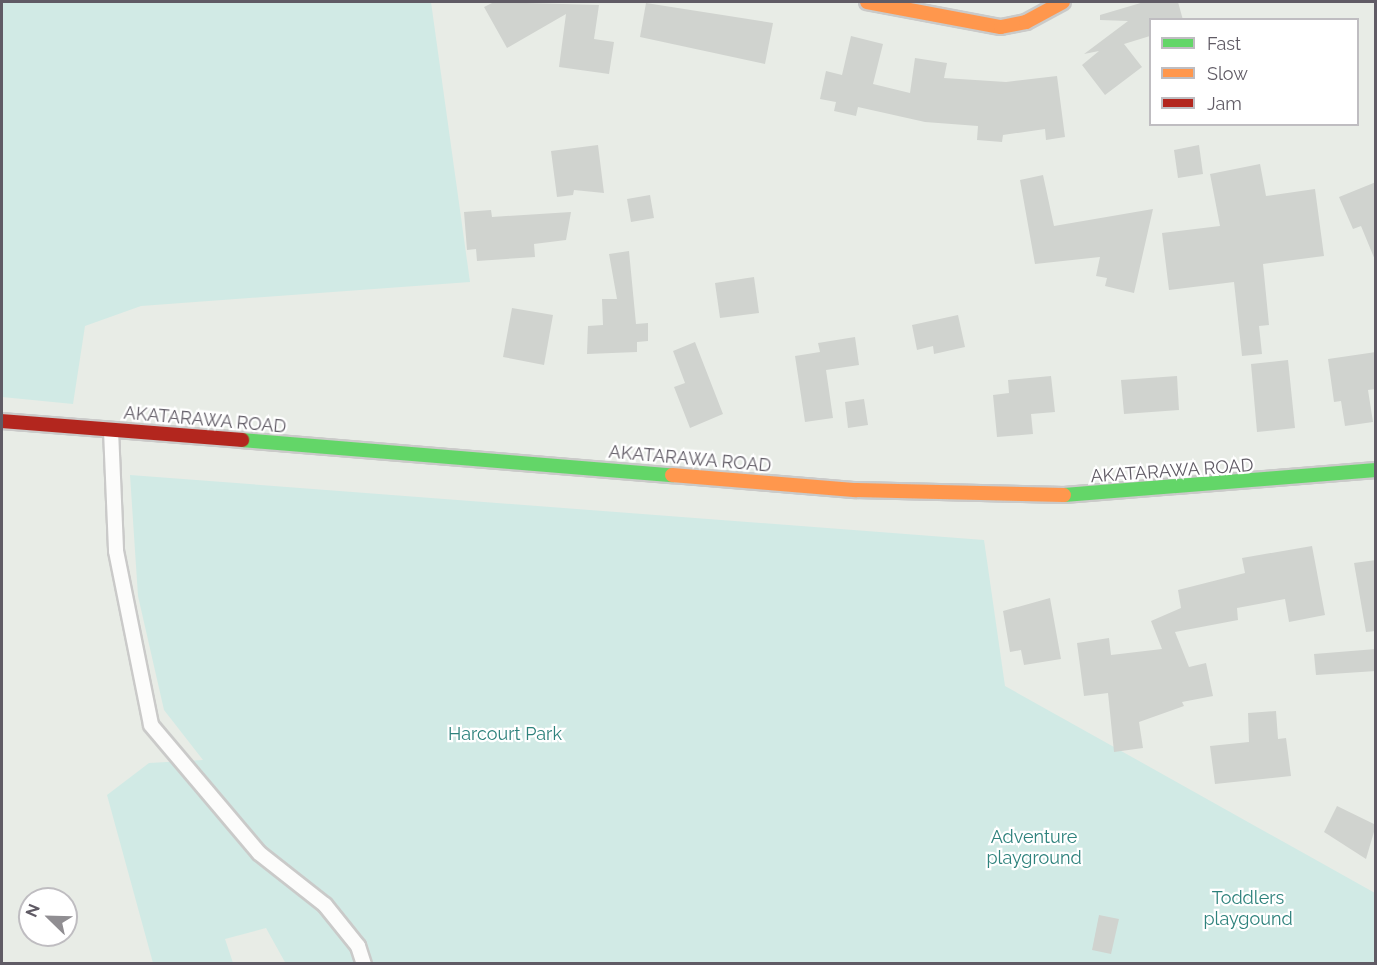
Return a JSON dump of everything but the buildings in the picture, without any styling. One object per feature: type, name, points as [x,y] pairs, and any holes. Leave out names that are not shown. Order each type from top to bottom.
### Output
[{"type":"street","points":[[867,2],[1001,27],[1026,22],[1063,2]]},
{"type":"street","name":"AKATARAWA ROAD","points":[[2,421],[856,490],[1076,495],[1376,470]]},
{"type":"lane","points":[[111,430],[116,551],[151,725],[259,853],[325,905],[358,946],[364,963]]},
{"type":"green space","points":[[2,2],[431,2],[470,282],[141,306],[85,326],[73,404],[2,397]]},
{"type":"green space","name":"Harcourt Park","points":[[130,475],[984,540],[1005,686],[1375,893],[1375,963],[286,964],[266,928],[225,939],[233,963],[153,963],[107,795],[149,763],[203,760],[164,710],[138,596]]},
{"type":"traffic: fast","points":[[242,440],[672,475]]},
{"type":"traffic: fast","points":[[1064,495],[1376,470]]},
{"type":"traffic: slow","points":[[867,2],[1001,27],[1026,22],[1063,2]]},
{"type":"traffic: slow","points":[[672,475],[856,490],[1064,495]]},
{"type":"traffic: jam","points":[[2,421],[242,440]]},
{"type":"park label","name":"Adventure playground","points":[[1034,848]]},
{"type":"park label","name":"Toddlers playgound","points":[[1248,909]]}]
